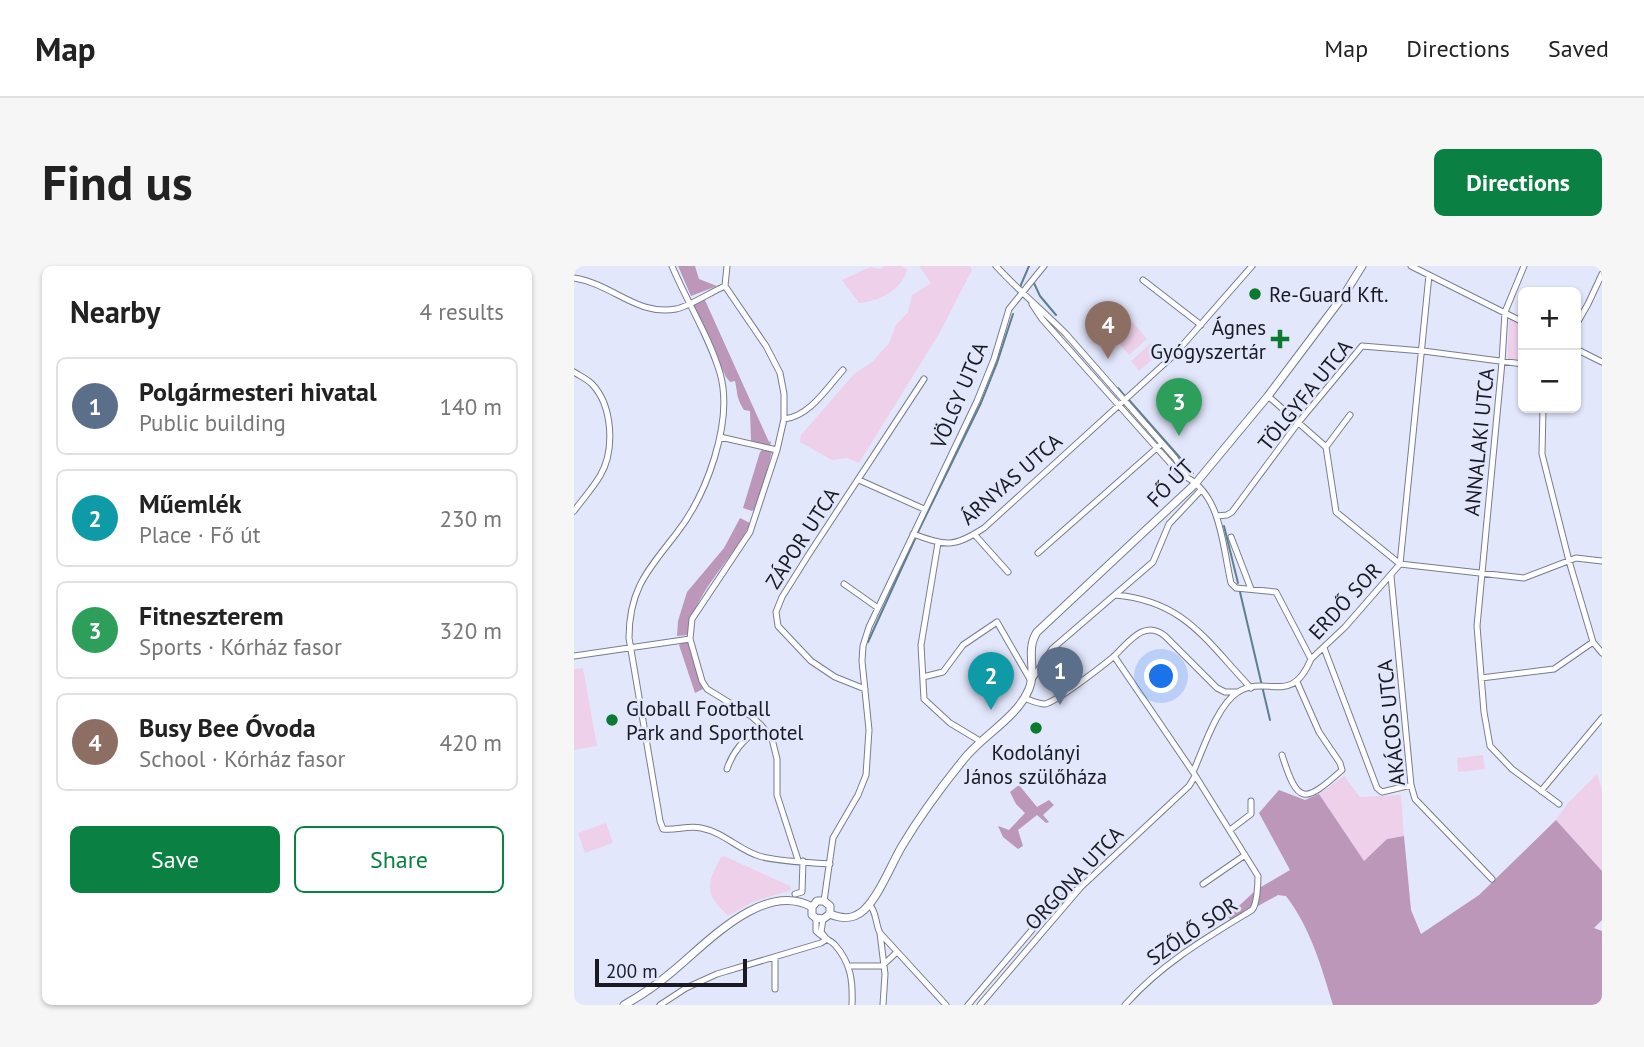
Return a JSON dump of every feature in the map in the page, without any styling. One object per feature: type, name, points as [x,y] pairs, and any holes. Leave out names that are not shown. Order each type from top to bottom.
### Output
[{"type":"main road","name":"FŐ ÚT","points":[[869,904],[916,825],[963,760],[1024,698],[1031,681],[1031,646],[1037,632],[1195,484],[1268,397],[1345,295],[1362,266]]},
{"type":"main road","points":[[626,1005],[654,987],[723,929],[750,911],[770,902],[787,900],[812,906]]},
{"type":"main road","points":[[823,917],[830,906],[824,901],[817,901],[811,912],[823,917],[846,919],[862,912],[869,904]]},
{"type":"street","points":[[672,266],[720,374],[723,409],[720,437],[694,509],[650,564],[636,594],[629,621],[630,647],[663,829],[703,828],[758,856],[830,864]]},
{"type":"street","points":[[727,266],[725,286],[766,346],[780,373],[784,394],[784,419],[777,450],[750,532],[692,620],[690,639],[702,681],[707,689],[761,724],[772,740],[777,759],[777,795],[800,861],[802,892],[795,894]]},
{"type":"street","points":[[996,266],[1040,309],[1160,445],[1180,474],[1187,476],[1213,503],[1231,583],[1236,588],[1276,592],[1311,659]]},
{"type":"street","points":[[1035,266],[1037,275]]},
{"type":"street","name":"VÖLGY UTCA","points":[[924,509],[977,401],[994,359],[1009,309],[1044,266]]},
{"type":"street","name":"ÁRNYAS UTCA","points":[[913,534],[938,542],[962,542],[984,528],[1174,355],[1252,266]]},
{"type":"street","points":[[1410,266],[1518,319]]},
{"type":"street","name":"ANNALAKI UTCA","points":[[1524,266],[1505,312],[1477,626],[1490,746],[1499,757],[1541,791]]},
{"type":"street","points":[[1581,316],[1602,274]]},
{"type":"street","points":[[1400,564],[1429,275]]},
{"type":"street","points":[[574,278],[601,285],[638,306],[657,311],[679,309],[725,286]]},
{"type":"street","points":[[1143,280],[1201,325]]},
{"type":"street","name":"TÖLGYFA UTCA","points":[[1217,516],[1232,512],[1298,423],[1362,346],[1518,364]]},
{"type":"street","points":[[1578,350],[1602,362]]},
{"type":"street","points":[[784,419],[794,418],[805,412],[843,370]]},
{"type":"street","points":[[574,372],[592,385],[601,400],[609,420],[610,445],[601,474],[574,512]]},
{"type":"street","name":"ZÁPOR UTCA","points":[[864,689],[835,677],[811,661],[778,626],[776,618],[782,597],[924,379]]},
{"type":"street","points":[[1268,397],[1326,447],[1336,512],[1400,564],[1524,578],[1576,558],[1602,561]]},
{"type":"street","points":[[1543,413],[1542,454],[1593,642],[1602,653]]},
{"type":"street","points":[[1326,447],[1350,415]]},
{"type":"street","points":[[720,437],[777,450]]},
{"type":"street","points":[[1038,553],[1160,445]]},
{"type":"street","points":[[859,480],[924,509]]},
{"type":"street","name":"FŐ ÚT","points":[[1031,681],[1052,649],[1153,562],[1169,524],[1202,491]]},
{"type":"street","name":"ÁRNYAS UTCA","points":[[824,901],[833,838],[858,795],[866,775],[869,730],[863,646],[877,608],[924,509]]},
{"type":"street","points":[[974,534],[1008,572]]},
{"type":"street","points":[[1231,537],[1251,589]]},
{"type":"street","points":[[938,542],[921,645],[925,702],[953,726],[980,741]]},
{"type":"street","name":"ERDŐ SOR","points":[[1297,682],[1311,659],[1400,564]]},
{"type":"street","name":"AKÁCOS UTCA","points":[[1391,576],[1411,785],[1415,799],[1492,879]]},
{"type":"street","points":[[844,584],[877,608]]},
{"type":"street","points":[[1115,595],[1143,599],[1174,611],[1201,635],[1251,688]]},
{"type":"street","points":[[923,677],[943,673],[963,645],[997,622],[1031,681]]},
{"type":"street","points":[[1024,698],[1041,704],[1048,703],[1114,656],[1141,632],[1150,629],[1158,631],[1217,688],[1225,692],[1258,687],[1274,688],[1297,682],[1319,732],[1342,770],[1312,794],[1305,795],[1297,792],[1292,785],[1282,755]]},
{"type":"street","points":[[574,656],[690,639]]},
{"type":"street","points":[[1481,678],[1554,669],[1593,642]]},
{"type":"street","points":[[1324,648],[1377,789],[1382,792],[1411,785]]},
{"type":"street","points":[[1114,656],[1245,855],[1203,884]]},
{"type":"street","name":"ORGONA UTCA","points":[[980,1005],[1081,887],[1189,786],[1221,710],[1238,692]]},
{"type":"street","points":[[1559,804],[1541,791],[1602,718]]},
{"type":"street","points":[[727,769],[732,754],[761,724]]},
{"type":"street","points":[[1230,830],[1251,814],[1251,801]]},
{"type":"street","name":"SZŐLŐ SOR","points":[[1125,1005],[1152,976],[1175,957],[1256,905],[1258,876],[1245,855]]},
{"type":"street","points":[[968,1005],[1054,904],[1081,887]]},
{"type":"street","points":[[869,904],[876,913],[875,922],[880,933],[884,965],[883,1005]]},
{"type":"street","points":[[823,917],[816,931],[835,945],[849,966],[853,981],[852,1005]]},
{"type":"street","points":[[880,933],[946,1005]]},
{"type":"street","points":[[660,1005],[703,980],[827,939]]},
{"type":"street","points":[[849,966],[884,965],[897,952]]},
{"type":"street","points":[[775,957],[775,989]]},
{"type":"shaded area","points":[[678,266],[695,266],[699,279],[717,286],[691,296]]},
{"type":"shaded area","points":[[885,266],[901,266],[907,269],[896,288],[874,300],[859,303],[842,280],[870,267],[881,269]]},
{"type":"shaded area","points":[[919,266],[970,266],[972,270],[939,334],[859,463],[847,458],[832,460],[800,442],[801,435],[854,374],[872,362],[889,343],[896,325],[908,312],[912,295],[931,283]]},
{"type":"shaded area","points":[[704,298],[769,442],[771,441],[770,446],[751,441],[750,411],[741,406],[735,381],[730,382],[726,377],[692,303]]},
{"type":"shaded area","points":[[1129,318],[1147,339],[1129,355],[1111,334]]},
{"type":"shaded area","points":[[1513,318],[1518,321],[1518,361],[1507,360],[1509,321]]},
{"type":"shaded area","points":[[1151,343],[1160,353],[1139,371],[1131,361]]},
{"type":"shaded area","points":[[763,449],[772,452],[756,509],[752,511],[743,508]]},
{"type":"shaded area","points":[[740,518],[750,523],[748,528],[696,607],[688,635],[677,636],[678,621],[687,592],[724,548]]},
{"type":"shaded area","points":[[688,643],[690,647],[703,689],[695,693],[679,645]]},
{"type":"shaded area","points":[[583,668],[597,746],[574,750],[574,669]]},
{"type":"shaded area","points":[[1483,755],[1485,769],[1458,772],[1457,758]]},
{"type":"shaded area","points":[[1597,774],[1602,789],[1602,871],[1556,820],[1568,803]]},
{"type":"shaded area","points":[[1344,776],[1360,797],[1401,795],[1404,836],[1387,839],[1364,861],[1319,794]]},
{"type":"shaded area","points":[[1019,785],[1037,807],[1049,800],[1054,805],[1043,815],[1049,822],[1046,823],[1037,815],[1018,830],[1023,846],[1018,849],[1003,837],[998,826],[1009,830],[1025,813],[1010,792]]},
{"type":"shaded area","points":[[1279,790],[1305,800],[1319,794],[1364,861],[1387,839],[1404,836],[1411,910],[1421,934],[1479,895],[1556,820],[1602,871],[1602,920],[1594,928],[1602,931],[1602,1005],[1333,1005],[1309,935],[1286,896],[1278,895],[1231,921],[1228,916],[1256,890],[1290,870],[1259,813]]},
{"type":"shaded area","points":[[606,823],[613,843],[585,853],[578,833]]},
{"type":"shaded area","points":[[724,856],[790,886],[791,890],[753,902],[728,916],[711,895],[710,888],[712,875]]},
{"type":"waterway","points":[[1020,287],[1029,266]]},
{"type":"waterway","points":[[1033,281],[1040,296],[1056,315]]},
{"type":"waterway","points":[[918,532],[981,403],[1013,314]]},
{"type":"waterway","points":[[1118,388],[1124,395]]},
{"type":"waterway","points":[[1129,400],[1182,460]]},
{"type":"waterway","points":[[1186,464],[1193,473]]},
{"type":"waterway","points":[[1224,526],[1238,583]]},
{"type":"waterway","points":[[868,642],[915,539]]},
{"type":"waterway","points":[[1240,592],[1270,720]]},
{"type":"place","name":"Re-Guard Kft.","points":[[1255,294]]},
{"type":"place","name":"Ágnes Gyógyszertár","points":[[1280,339]]},
{"type":"place","name":"Busy Bee Óvoda","points":[[1108,359]]},
{"type":"place","name":"Fitneszterem","points":[[1179,436]]},
{"type":"place","name":"Polgármesteri hivatal","points":[[1060,705]]},
{"type":"place","name":"Műemlék","points":[[991,710]]},
{"type":"place","name":"Globall Football Park and Sporthotel","points":[[612,720]]},
{"type":"place","name":"Kodolányi János szülőháza","points":[[1036,728]]}]
